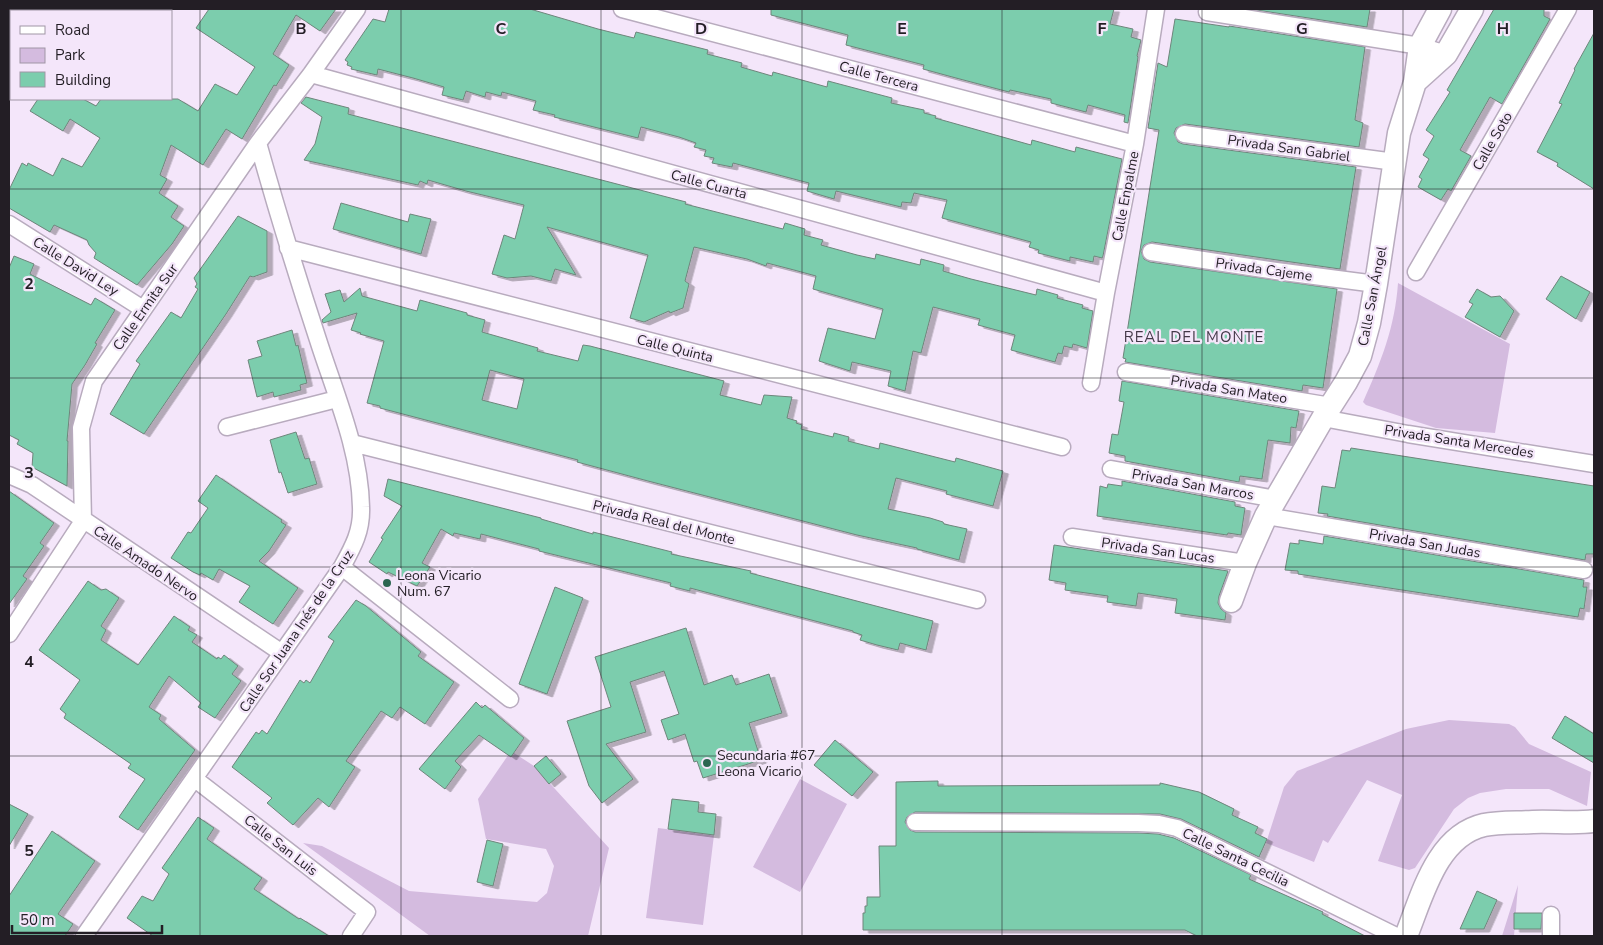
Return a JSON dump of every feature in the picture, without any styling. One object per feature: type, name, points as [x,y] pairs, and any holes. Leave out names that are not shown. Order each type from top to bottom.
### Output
[{"type":"street","name":"Calle Ermita Sur","points":[[83,521],[81,428],[94,381],[258,143],[312,74],[357,9]]},
{"type":"street","name":"Calle Tercera","points":[[622,9],[1135,144]]},
{"type":"street","name":"Calle Enpalme","points":[[1091,383],[1106,293],[1135,144],[1156,9]]},
{"type":"street","name":"Calle San Ángel","points":[[1231,601],[1245,563],[1271,508],[1360,356],[1369,323],[1403,118],[1415,82],[1420,46],[1440,9]]},
{"type":"street","name":"Calle San Ángel","points":[[1415,82],[1446,54],[1472,9]]},
{"type":"street","name":"Calle Soto","points":[[1416,272],[1568,9]]},
{"type":"street","points":[[1207,12],[1420,46],[1446,54]]},
{"type":"street","name":"Calle Cuarta","points":[[312,74],[1106,293]]},
{"type":"street","name":"Privada San Gabriel","points":[[1184,134],[1395,162]]},
{"type":"street","name":"Calle Sor Juana Inés de la Cruz","points":[[84,936],[342,567],[357,540],[362,507],[352,443],[288,248],[258,143]]},
{"type":"street","name":"Calle David Ley","points":[[9,224],[143,309]]},
{"type":"street","name":"Calle Quinta","points":[[288,248],[1062,447]]},
{"type":"street","name":"Privada Cajeme","points":[[1151,252],[1376,284]]},
{"type":"street","name":"Privada San Mateo","points":[[1126,372],[1327,412]]},
{"type":"street","points":[[227,427],[337,399]]},
{"type":"street","name":"Privada Santa Mercedes","points":[[1327,412],[1408,434],[1594,464]]},
{"type":"street","name":"Privada Real del Monte","points":[[352,443],[977,600]]},
{"type":"street","name":"Privada San Marcos","points":[[1111,469],[1271,508]]},
{"type":"street","name":"Calle Amado Nervo","points":[[9,475],[32,485],[282,653]]},
{"type":"street","name":"Privada San Judas","points":[[1271,508],[1584,570]]},
{"type":"street","points":[[9,634],[83,521]]},
{"type":"street","name":"Privada San Lucas","points":[[1072,537],[1245,563]]},
{"type":"street","points":[[342,567],[510,699]]},
{"type":"street","name":"Calle San Luis","points":[[194,779],[367,912],[351,936]]},
{"type":"street","points":[[1406,936],[1440,858],[1451,842],[1465,832],[1484,825],[1594,821]]},
{"type":"street","name":"Calle Santa Cecilia","points":[[915,822],[1138,822],[1177,828],[1396,936]]},
{"type":"street","points":[[1551,914],[1551,936]]},
{"type":"green space","points":[[1398,283],[1510,344],[1495,433],[1436,428],[1366,405],[1363,402],[1386,344],[1394,315]]},
{"type":"green space","points":[[1449,720],[1509,724],[1515,727],[1529,744],[1591,772],[1587,806],[1549,789],[1506,789],[1480,793],[1468,798],[1454,809],[1415,868],[1409,870],[1378,861],[1402,795],[1367,780],[1328,843],[1323,840],[1314,862],[1266,843],[1284,787],[1297,771],[1406,729]]},
{"type":"green space","points":[[511,751],[534,766],[609,848],[588,936],[430,936],[303,843],[322,846],[409,891],[537,902],[547,893],[554,866],[546,849],[486,839],[478,799]]},
{"type":"green space","points":[[800,779],[847,804],[800,892],[753,867]]},
{"type":"green space","points":[[658,828],[714,835],[703,925],[646,918]]},
{"type":"green space","points":[[1518,885],[1514,936],[1502,936]]},
{"type":"building","points":[[209,9],[336,9],[320,31],[296,15],[273,54],[289,65],[276,86],[274,85],[242,139],[226,129],[203,165],[171,145],[160,175],[167,179],[159,193],[178,206],[171,217],[184,226],[172,244],[137,285],[94,258],[96,253],[87,240],[54,225],[50,232],[9,208],[9,190],[22,163],[27,166],[28,163],[53,176],[62,158],[82,167],[100,138],[70,119],[63,131],[30,111],[37,100],[85,100],[96,106],[100,100],[178,99],[198,111],[215,84],[237,95],[255,67],[196,28]]},
{"type":"building","points":[[389,9],[530,9],[634,38],[636,32],[708,50],[707,54],[742,63],[741,67],[772,76],[773,72],[827,87],[828,81],[892,98],[891,103],[924,110],[924,113],[936,116],[935,118],[1031,145],[1032,140],[1075,152],[1076,147],[1122,159],[1103,256],[1102,258],[1094,256],[1093,262],[1070,257],[1070,261],[1038,253],[1039,250],[1029,247],[1031,242],[942,218],[947,200],[914,193],[911,203],[902,202],[901,207],[836,191],[834,199],[807,191],[809,183],[733,163],[732,167],[712,163],[714,158],[704,156],[706,150],[694,147],[696,143],[679,137],[641,127],[638,138],[533,110],[536,101],[502,92],[501,96],[486,92],[485,97],[466,91],[463,100],[442,95],[444,87],[413,78],[378,69],[377,75],[351,69],[352,67],[347,65],[348,62],[345,60],[373,19],[385,22]]},
{"type":"building","points":[[771,9],[1114,9],[1110,24],[1133,29],[1131,37],[1141,40],[1128,123],[1124,122],[1125,115],[1088,105],[1086,112],[1051,103],[1051,99],[1010,90],[1009,92],[923,69],[924,65],[846,45],[848,35],[771,15]]},
{"type":"building","points":[[1250,9],[1370,9],[1367,27]]},
{"type":"building","points":[[1494,9],[1544,9],[1544,16],[1550,19],[1502,104],[1490,97],[1460,150],[1471,156],[1451,191],[1448,189],[1441,200],[1418,187],[1422,179],[1419,177],[1429,159],[1423,155],[1434,136],[1426,130],[1450,92],[1447,90]]},
{"type":"building","points":[[1175,19],[1365,47],[1355,120],[1363,123],[1359,147],[1185,124],[1176,128],[1174,133],[1178,142],[1183,144],[1356,167],[1340,269],[1152,242],[1144,245],[1141,251],[1144,259],[1150,262],[1337,289],[1323,388],[1303,385],[1302,391],[1125,362],[1126,359],[1123,358],[1159,130],[1148,128],[1158,63],[1167,67]]},
{"type":"building","points":[[1594,33],[1594,189],[1557,166],[1558,163],[1537,152],[1562,104],[1559,103],[1574,69]]},
{"type":"building","points":[[306,97],[349,108],[348,114],[686,202],[685,204],[783,229],[785,223],[805,229],[804,235],[823,240],[821,245],[857,255],[875,259],[876,254],[920,265],[921,259],[944,265],[943,271],[971,279],[1036,295],[1037,289],[1058,295],[1057,298],[1083,305],[1082,308],[1093,311],[1087,348],[1073,344],[1072,348],[1064,346],[1062,354],[1058,353],[1055,362],[1011,350],[1015,335],[978,325],[980,319],[933,307],[921,353],[913,351],[905,391],[888,386],[891,371],[852,362],[850,371],[819,361],[828,328],[875,339],[883,309],[813,289],[816,276],[767,263],[766,266],[747,259],[694,247],[685,281],[689,284],[683,308],[670,313],[669,311],[644,322],[630,318],[648,255],[547,227],[576,275],[555,269],[551,281],[531,276],[507,278],[492,274],[504,235],[515,239],[524,205],[428,180],[427,184],[420,181],[418,185],[304,160],[315,144],[322,117],[301,103]]},
{"type":"building","points":[[341,203],[408,222],[410,214],[431,219],[421,254],[333,229]]},
{"type":"building","points":[[238,216],[267,231],[267,272],[253,277],[250,276],[144,434],[110,414],[140,364],[136,361],[171,312],[181,318],[198,289],[195,287],[197,284],[194,278]]},
{"type":"building","points":[[14,256],[34,264],[30,274],[91,305],[95,298],[115,310],[95,343],[97,344],[85,365],[72,384],[67,441],[67,486],[32,467],[33,453],[17,444],[19,440],[9,435],[9,268]]},
{"type":"building","points":[[1561,276],[1590,292],[1576,319],[1546,299]]},
{"type":"building","points":[[360,288],[362,296],[417,311],[420,300],[485,320],[482,332],[538,348],[537,351],[578,361],[583,345],[590,346],[724,381],[720,395],[761,405],[764,395],[792,397],[787,418],[797,421],[796,423],[802,425],[801,429],[833,437],[834,433],[849,437],[848,441],[879,449],[880,443],[955,462],[956,458],[1003,471],[993,506],[946,494],[947,491],[896,478],[888,509],[930,518],[944,524],[967,529],[959,560],[917,548],[857,535],[577,462],[578,460],[367,403],[384,341],[351,330],[357,313],[323,323],[322,320],[331,312],[325,294],[340,290],[344,302]],"holes":[[[490,370],[524,379],[517,409],[482,400]]]},
{"type":"building","points":[[1477,289],[1491,297],[1500,296],[1514,311],[1500,337],[1465,317],[1473,304],[1469,302]]},
{"type":"building","points":[[292,330],[296,346],[298,345],[307,383],[300,385],[301,390],[274,397],[273,392],[257,397],[248,360],[262,356],[257,341]]},
{"type":"building","points":[[1122,381],[1299,411],[1296,428],[1291,427],[1290,443],[1268,440],[1262,479],[1240,476],[1239,482],[1125,461],[1125,456],[1109,453],[1112,434],[1118,435],[1124,402],[1119,401]]},
{"type":"building","points":[[296,432],[305,459],[309,458],[317,484],[288,493],[281,472],[279,473],[270,440]]},
{"type":"building","points":[[1351,448],[1594,486],[1594,554],[1586,554],[1585,560],[1318,513],[1322,486],[1335,488],[1342,450],[1350,451]]},
{"type":"building","points":[[216,475],[282,520],[281,522],[286,525],[269,551],[259,561],[298,588],[273,624],[239,602],[250,586],[219,569],[213,580],[201,573],[200,575],[193,572],[171,558],[188,532],[191,533],[208,508],[198,501]]},
{"type":"building","points":[[388,479],[541,518],[593,534],[593,532],[672,552],[671,554],[751,571],[750,573],[933,621],[926,650],[900,643],[898,650],[877,645],[860,640],[862,635],[853,631],[690,588],[690,591],[670,586],[671,583],[539,551],[539,549],[481,534],[480,539],[454,533],[453,536],[441,529],[422,563],[430,567],[417,586],[388,572],[387,574],[369,562],[383,539],[381,538],[402,506],[384,496]]},
{"type":"building","points":[[1122,481],[1235,502],[1235,506],[1245,508],[1241,535],[1228,533],[1227,535],[1097,516],[1100,486],[1107,488],[1108,484],[1122,486]]},
{"type":"building","points":[[9,491],[54,523],[40,543],[44,546],[23,576],[27,579],[9,604]]},
{"type":"building","points":[[1324,536],[1584,580],[1583,587],[1587,587],[1584,609],[1580,608],[1578,617],[1298,574],[1298,571],[1285,570],[1290,543],[1299,544],[1299,540],[1323,544]]},
{"type":"building","points":[[1054,545],[1228,571],[1218,603],[1226,613],[1225,620],[1175,613],[1177,599],[1138,593],[1136,606],[1107,602],[1108,596],[1065,590],[1066,583],[1049,580]]},
{"type":"building","points":[[88,581],[101,590],[106,589],[119,598],[101,626],[106,630],[101,640],[138,665],[174,616],[190,627],[188,630],[197,635],[192,642],[217,659],[218,657],[221,659],[224,655],[238,666],[232,674],[241,681],[215,718],[198,707],[201,703],[169,676],[149,707],[161,715],[159,719],[195,750],[138,830],[119,817],[145,779],[128,768],[131,764],[64,718],[66,714],[60,709],[80,680],[39,650]]},
{"type":"building","points":[[555,587],[583,598],[547,694],[519,684]]},
{"type":"building","points":[[356,600],[366,606],[421,652],[418,656],[454,682],[425,724],[400,707],[392,718],[381,711],[346,761],[355,767],[329,807],[318,798],[293,825],[267,803],[272,798],[232,767],[256,732],[259,734],[262,730],[267,734],[300,680],[304,683],[306,680],[310,683],[334,641],[328,637]]},
{"type":"building","points":[[686,628],[704,685],[732,675],[736,685],[769,674],[782,713],[749,723],[761,760],[703,778],[697,761],[694,762],[685,734],[668,740],[661,720],[679,714],[664,671],[630,682],[646,732],[606,744],[633,779],[602,803],[589,786],[567,721],[611,707],[595,657]]},
{"type":"building","points":[[476,702],[482,708],[485,705],[524,738],[511,757],[479,735],[455,761],[461,767],[445,789],[419,769]]},
{"type":"building","points":[[1565,716],[1594,734],[1594,763],[1552,738]]},
{"type":"building","points":[[835,740],[873,772],[852,796],[814,765]]},
{"type":"building","points":[[546,756],[561,774],[549,784],[534,766]]},
{"type":"building","points":[[938,781],[938,786],[1160,785],[1160,783],[1199,792],[1234,809],[1232,815],[1258,827],[1255,833],[1267,839],[1259,857],[1181,819],[1160,814],[915,812],[907,817],[905,822],[910,830],[915,832],[1158,834],[1174,838],[1251,875],[1249,879],[1323,912],[1322,914],[1365,936],[1197,936],[1185,930],[863,930],[863,913],[865,913],[865,906],[867,906],[867,897],[880,897],[879,846],[896,846],[896,782]]},
{"type":"building","points":[[672,799],[699,802],[698,812],[716,814],[714,835],[668,829]]},
{"type":"building","points":[[9,804],[28,814],[9,846]]},
{"type":"building","points":[[198,817],[214,828],[207,839],[262,878],[254,889],[299,919],[329,936],[153,936],[127,918],[142,896],[153,901],[169,874],[162,868]]},
{"type":"building","points":[[52,831],[95,861],[58,914],[73,924],[65,936],[9,936],[9,896]]},
{"type":"building","points":[[487,840],[503,844],[493,886],[477,882]]},
{"type":"building","points":[[1477,891],[1497,900],[1484,929],[1460,929]]},
{"type":"building","points":[[1514,913],[1542,913],[1541,929],[1514,929]]},
{"type":"place","name":"Leona Vicario Num. 67","points":[[387,583]]},
{"type":"place","name":"Secundaria #67 Leona Vicario","points":[[707,763]]},
{"type":"district","name":"REAL DEL MONTE","points":[[1194,337]]}]
